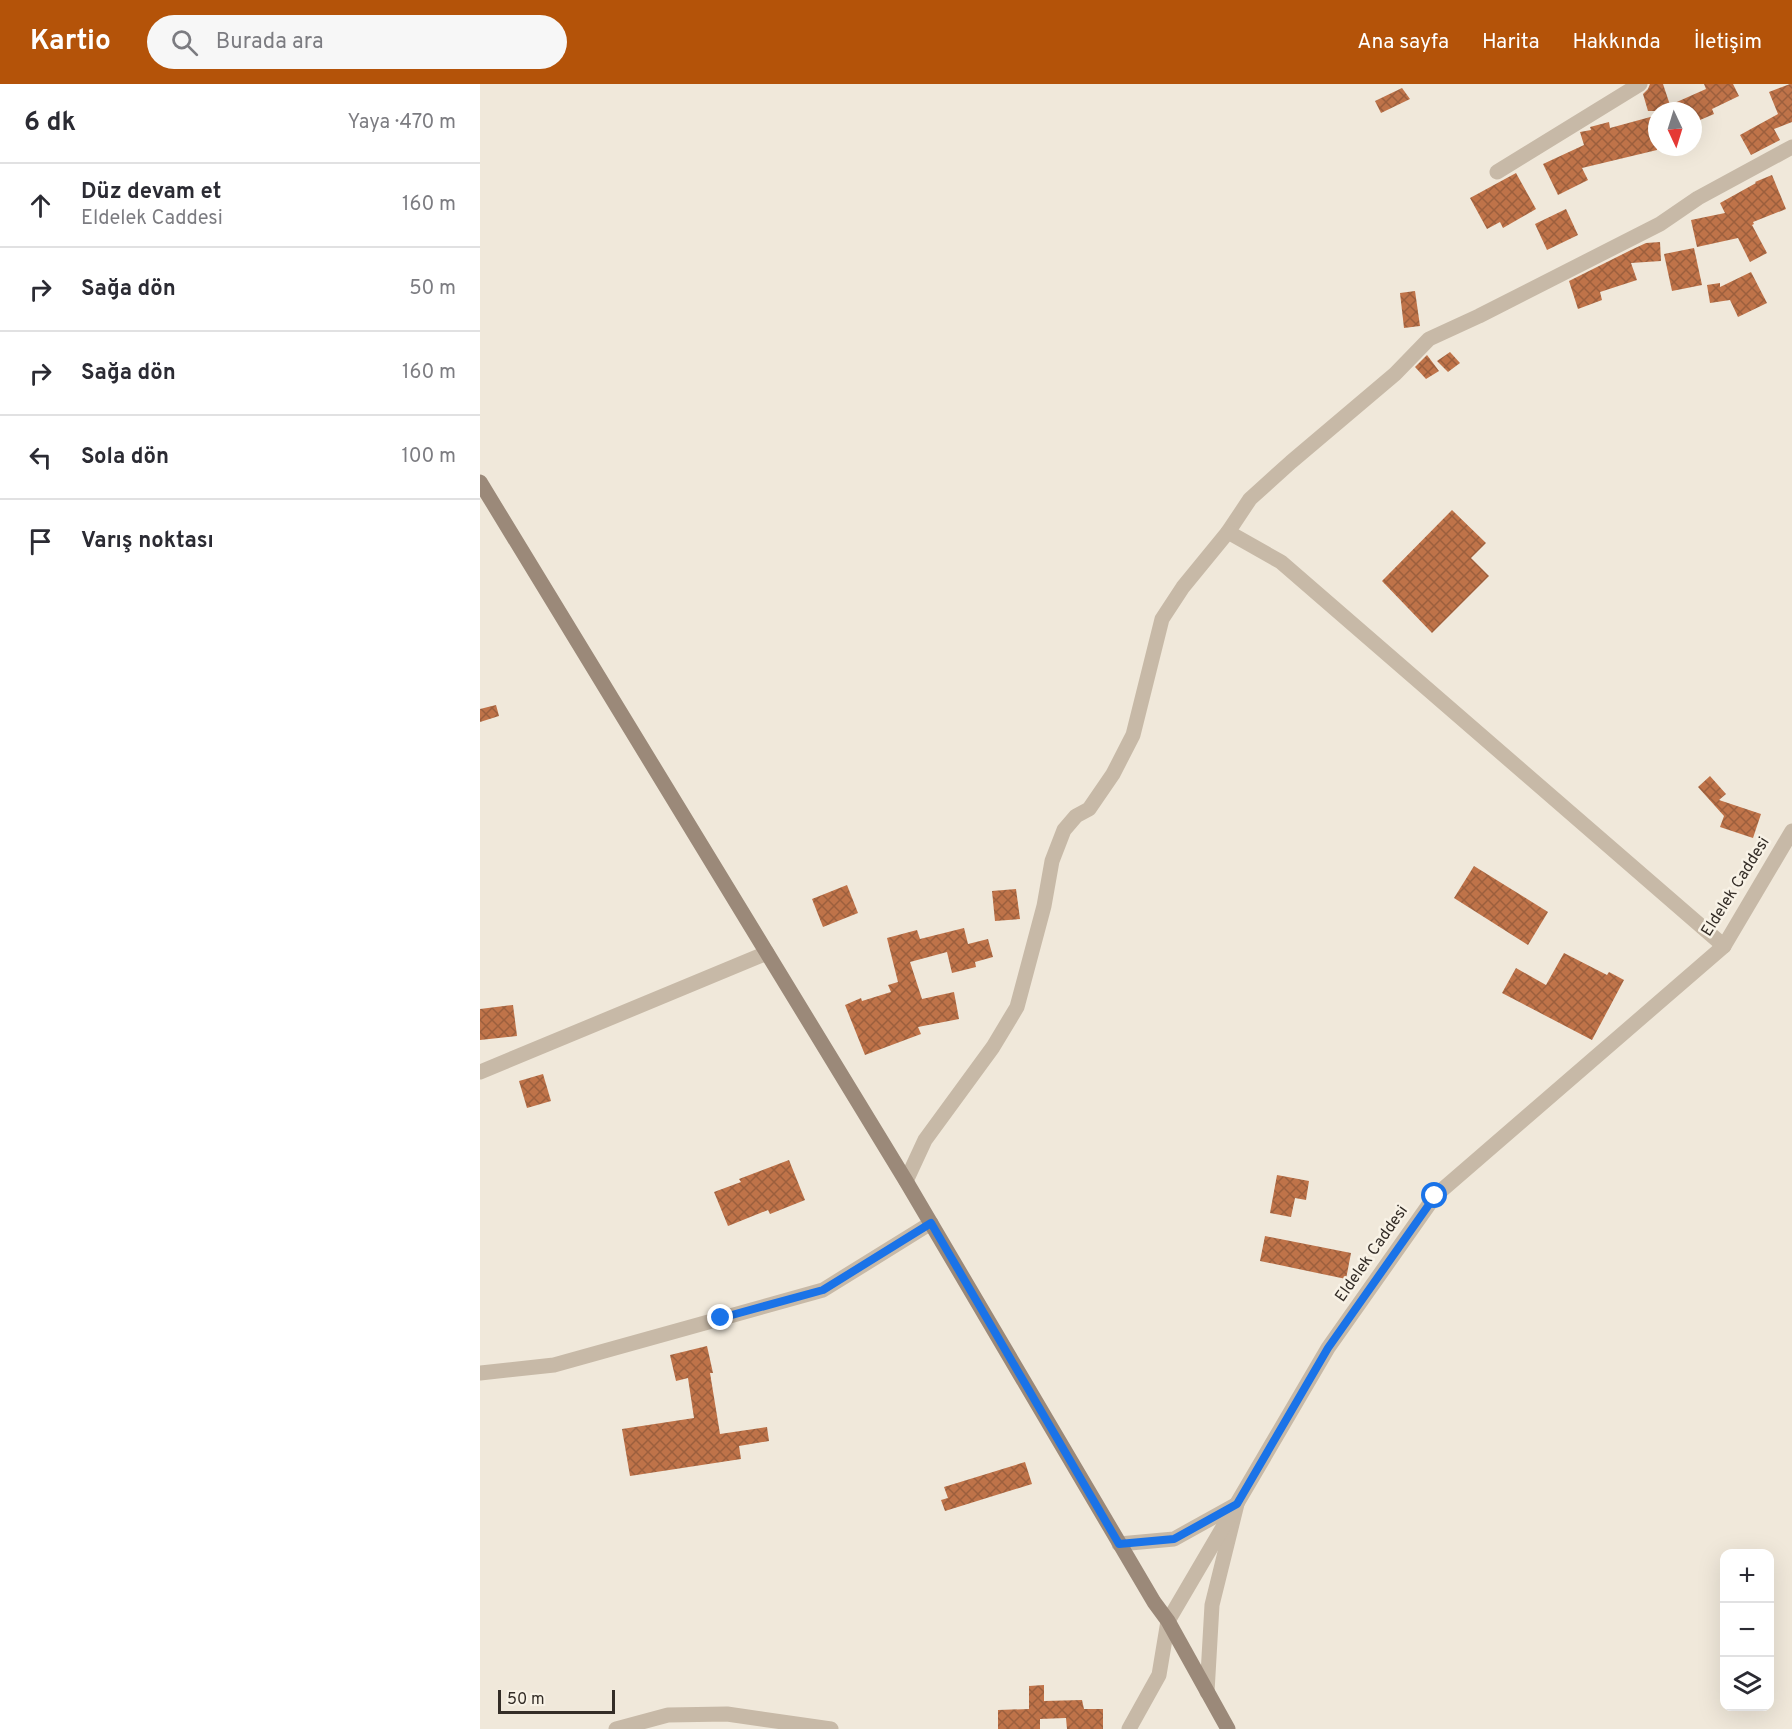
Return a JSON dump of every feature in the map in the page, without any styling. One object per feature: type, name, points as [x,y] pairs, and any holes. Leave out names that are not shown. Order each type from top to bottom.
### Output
[{"type":"main road","points":[[480,482],[931,1223],[1119,1544],[1168,1622],[1228,1729]]},
{"type":"street","points":[[1497,172],[1640,84]]},
{"type":"street","points":[[906,1182],[925,1140],[993,1047],[1017,1007],[1044,906],[1052,861],[1064,830],[1076,816],[1089,809],[1113,774],[1133,735],[1162,619],[1183,587],[1228,532],[1250,498],[1395,374],[1429,339],[1660,224],[1698,198],[1792,147]]},
{"type":"street","points":[[1228,532],[1281,562],[1724,946]]},
{"type":"street","name":"Eldelek Caddesi","points":[[1168,1622],[1328,1348],[1435,1196],[1724,946],[1792,831]]},
{"type":"street","points":[[480,1072],[767,953]]},
{"type":"street","points":[[480,1373],[554,1365],[823,1290],[931,1223]]},
{"type":"street","points":[[1119,1544],[1174,1539],[1237,1504]]},
{"type":"street","points":[[1208,1692],[1212,1605],[1237,1504]]},
{"type":"street","points":[[1129,1729],[1159,1676],[1168,1622]]},
{"type":"street","points":[[616,1729],[668,1715],[727,1714],[831,1729]]},
{"type":"building","points":[[1650,84],[1663,84],[1669,102],[1648,102],[1648,111],[1643,94]]},
{"type":"building","points":[[1704,84],[1733,84],[1739,96],[1712,109],[1714,114],[1702,119],[1702,102],[1677,102],[1706,89]]},
{"type":"building","points":[[1792,84],[1792,122],[1774,129],[1780,140],[1751,155],[1740,135],[1778,114],[1769,92]]},
{"type":"building","points":[[1402,88],[1410,99],[1381,113],[1375,101]]},
{"type":"building","points":[[1648,118],[1648,152],[1582,168],[1588,180],[1558,195],[1543,164],[1584,145],[1580,132],[1609,122],[1610,128]]},
{"type":"building","points":[[1516,173],[1536,209],[1503,228],[1500,222],[1487,229],[1470,198]]},
{"type":"building","points":[[1772,175],[1786,209],[1753,222],[1752,225],[1767,253],[1750,262],[1738,238],[1697,247],[1691,220],[1725,213],[1720,203],[1755,182]]},
{"type":"building","points":[[1566,209],[1578,235],[1547,250],[1535,224]]},
{"type":"building","points":[[1660,242],[1661,261],[1631,263],[1637,280],[1600,292],[1602,300],[1578,309],[1569,281],[1646,243]]},
{"type":"building","points":[[1694,248],[1702,285],[1672,291],[1664,254]]},
{"type":"building","points":[[1751,272],[1767,303],[1738,317],[1730,300],[1710,303],[1707,285],[1720,283],[1720,287]]},
{"type":"building","points":[[1415,291],[1420,326],[1404,328],[1400,293]]},
{"type":"building","points":[[1450,352],[1460,363],[1448,372],[1437,361]]},
{"type":"building","points":[[1427,355],[1439,371],[1426,379],[1415,367]]},
{"type":"building","points":[[1452,510],[1486,543],[1471,558],[1489,576],[1432,633],[1382,581]]},
{"type":"building","points":[[496,705],[499,716],[480,722],[480,709]]},
{"type":"building","points":[[1710,776],[1726,794],[1719,800],[1761,814],[1753,838],[1720,827],[1724,816],[1698,787]]},
{"type":"building","points":[[1474,866],[1548,912],[1528,945],[1454,898]]},
{"type":"building","points":[[847,885],[858,913],[823,927],[812,899]]},
{"type":"building","points":[[1016,889],[1020,919],[995,921],[992,891]]},
{"type":"building","points":[[964,928],[968,944],[988,939],[993,957],[975,962],[976,967],[952,973],[947,952],[910,962],[922,999],[954,992],[959,1019],[918,1027],[921,1034],[865,1055],[845,1005],[861,998],[862,1001],[891,992],[888,985],[898,982],[887,938],[917,930],[920,939]]},
{"type":"building","points":[[1564,953],[1607,975],[1609,972],[1624,980],[1592,1040],[1502,993],[1516,968],[1546,985]]},
{"type":"building","points":[[513,1005],[517,1036],[480,1040],[480,1009]]},
{"type":"building","points":[[543,1074],[551,1101],[527,1108],[519,1081]]},
{"type":"building","points":[[789,1160],[805,1200],[770,1214],[768,1210],[728,1226],[714,1192],[741,1182],[739,1179]]},
{"type":"building","points":[[1277,1175],[1309,1181],[1306,1200],[1295,1198],[1291,1217],[1270,1213]]},
{"type":"building","points":[[1265,1236],[1351,1253],[1346,1279],[1260,1261]]},
{"type":"building","points":[[707,1346],[713,1373],[710,1373],[720,1434],[767,1427],[769,1441],[739,1446],[741,1459],[630,1476],[622,1429],[694,1418],[688,1378],[676,1381],[670,1355]]},
{"type":"building","points":[[1025,1462],[1032,1484],[945,1511],[941,1500],[948,1498],[944,1487]]},
{"type":"building","points":[[1044,1685],[1044,1701],[1082,1700],[1084,1709],[1103,1709],[1103,1729],[1067,1729],[1066,1718],[1040,1719],[1040,1729],[998,1729],[998,1710],[1029,1709],[1029,1686]]},
{"type":"route","points":[[721,1318],[823,1290],[931,1223],[1119,1544],[1174,1539],[1237,1504],[1328,1348],[1435,1196]]}]
